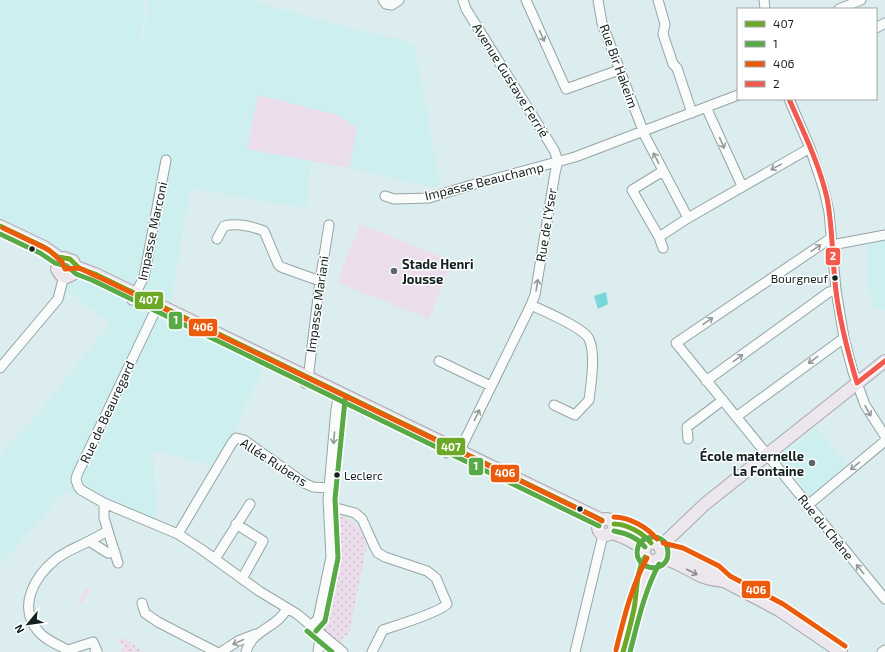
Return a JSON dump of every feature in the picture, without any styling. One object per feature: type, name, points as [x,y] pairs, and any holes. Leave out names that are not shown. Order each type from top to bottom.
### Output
[{"type":"main road","points":[[0,226],[44,248],[58,257],[67,268]]},
{"type":"main road","points":[[0,234],[98,284],[134,297],[306,380],[447,452],[592,523],[606,528]]},
{"type":"main road","points":[[623,652],[634,608],[635,593],[643,560],[675,533],[687,520],[885,361]]},
{"type":"main road","points":[[342,398],[460,450],[606,528],[653,551],[663,558],[702,577],[726,582]]},
{"type":"main road","points":[[653,551],[678,525],[687,520]]},
{"type":"main road","points":[[675,533],[675,544],[681,555]]},
{"type":"main road","points":[[653,551],[681,555],[715,572],[726,582],[779,610],[841,652]]},
{"type":"street","points":[[383,0],[386,4],[392,5],[398,0]]},
{"type":"street","name":"Avenue Gustave Ferrié","points":[[463,0],[466,9],[554,150],[558,161]]},
{"type":"street","points":[[526,0],[566,89],[619,70]]},
{"type":"street","name":"Rue Bir Hakeim","points":[[598,0],[602,23],[643,132],[688,218]]},
{"type":"street","points":[[658,0],[665,24],[663,34],[673,64],[677,68],[692,113]]},
{"type":"street","points":[[841,8],[861,0]]},
{"type":"street","points":[[558,161],[575,157],[737,96]]},
{"type":"street","points":[[789,100],[810,148],[824,190],[829,212],[836,290],[844,338],[865,405],[885,436]]},
{"type":"street","points":[[706,107],[742,186]]},
{"type":"street","points":[[659,237],[742,186],[810,148]]},
{"type":"street","name":"Impasse Marconi","points":[[134,297],[144,278],[166,160]]},
{"type":"street","name":"Impasse Beauchamp","points":[[385,196],[394,199],[429,198],[558,161]]},
{"type":"street","name":"Rue de l’Yser","points":[[460,450],[532,305],[558,161]]},
{"type":"street","points":[[663,171],[632,190],[659,237],[663,248]]},
{"type":"street","points":[[217,239],[224,226],[233,224],[257,228],[264,231],[278,264],[282,267],[320,281]]},
{"type":"street","name":"Impasse Mariani","points":[[306,380],[329,225]]},
{"type":"street","points":[[832,242],[885,235]]},
{"type":"street","name":"Rue du Chêne","points":[[832,242],[676,343],[885,599]]},
{"type":"street","points":[[0,368],[58,299],[67,268]]},
{"type":"street","points":[[706,380],[829,292],[836,290]]},
{"type":"street","points":[[532,305],[582,331],[589,338],[592,349],[590,400],[575,415],[554,405]]},
{"type":"street","name":"Rue de Beauregard","points":[[104,503],[78,486],[76,480],[77,475],[156,308]]},
{"type":"street","points":[[736,417],[844,338]]},
{"type":"street","points":[[439,362],[491,386]]},
{"type":"street","points":[[311,626],[318,619],[331,557],[328,499],[342,398]]},
{"type":"street","points":[[688,439],[687,427],[723,400]]},
{"type":"street","name":"Allée Rubens","points":[[178,534],[236,438],[244,440],[304,483],[329,488]]},
{"type":"street","points":[[808,505],[885,441]]},
{"type":"street","points":[[447,452],[460,450]]},
{"type":"street","points":[[118,563],[104,518],[104,503],[178,534],[215,558],[242,579],[287,608],[343,652]]},
{"type":"street","points":[[215,558],[250,504]]},
{"type":"street","points":[[329,506],[355,513],[362,519],[378,553],[427,572],[436,578],[447,604],[445,607],[424,616],[383,630],[372,652]]},
{"type":"street","points":[[236,524],[263,541],[242,579]]},
{"type":"street","points":[[575,652],[606,528]]},
{"type":"street","points":[[95,652],[97,651],[92,642],[70,651],[45,638],[38,631],[30,616],[28,607],[29,598],[36,580],[48,566],[65,553],[108,531]]},
{"type":"street","points":[[89,541],[108,553],[115,552]]},
{"type":"street","points":[[142,603],[145,613],[158,622],[216,652]]},
{"type":"street","points":[[221,652],[238,641],[256,634],[281,618],[287,608]]},
{"type":"street","points":[[246,652],[256,634]]},
{"type":"street","points":[[318,652],[319,645],[324,638]]},
{"type":"shaded area","points":[[0,0],[144,0],[139,71],[148,0],[249,0],[357,30],[391,38],[402,38],[415,48],[440,185],[432,187],[312,161],[305,208],[190,188],[170,310],[270,355],[216,467],[153,450],[156,525],[66,490],[0,565],[0,454],[36,417],[110,324],[64,288],[67,268],[0,236]]},
{"type":"shaded area","points":[[258,95],[337,115],[357,128],[349,168],[247,149]]},
{"type":"shaded area","name":"Stade Henri Jousse","points":[[360,224],[452,261],[429,319],[337,282]]},
{"type":"shaded area","points":[[885,240],[885,310],[874,309],[868,283],[868,244]]},
{"type":"shaded area","name":"École maternelle La Fontaine","points":[[817,428],[848,466],[811,496],[791,472],[788,474],[774,458],[789,446],[792,448]]},
{"type":"shaded area","points":[[336,516],[345,517],[356,524],[367,545],[348,637],[345,635],[341,644],[321,628],[320,625],[336,554],[334,518]]},
{"type":"shaded area","points":[[87,588],[90,590],[81,604],[77,602]]},
{"type":"shaded area","points":[[121,637],[145,652],[121,652],[124,646],[118,642]]},
{"type":"water","points":[[606,292],[608,304],[598,309],[594,296]]},
{"type":"transit line","name":"2","points":[[789,100],[805,135],[824,185],[830,221],[838,303],[850,360],[857,383],[885,361]]},
{"type":"transit line","name":"407","points":[[0,226],[44,247],[58,257],[70,259],[79,268],[95,274],[602,520]]},
{"type":"transit line","name":"406","points":[[3,228],[49,250],[62,262],[65,269],[79,268],[107,281],[602,521]]},
{"type":"transit line","name":"1","points":[[0,234],[40,253],[55,263],[67,266],[76,274],[92,280],[599,526]]},
{"type":"transit line","name":"1","points":[[316,631],[325,621],[338,558],[335,499],[345,400]]},
{"type":"transit line","name":"406","points":[[614,517],[620,517],[632,521],[648,530],[657,539]]},
{"type":"transit line","name":"407","points":[[614,524],[619,524],[634,530],[644,536],[651,543]]},
{"type":"transit line","name":"1","points":[[614,531],[631,536],[645,547]]},
{"type":"transit line","name":"1","points":[[639,544],[637,553],[639,560],[643,565],[656,568],[666,561],[668,553],[667,547],[663,540],[654,537],[643,540]]},
{"type":"transit line","name":"406","points":[[663,543],[683,548],[719,566],[730,576],[783,604],[845,646]]},
{"type":"transit line","name":"407","points":[[623,652],[634,609],[638,575],[645,557]]},
{"type":"transit line","name":"406","points":[[616,650],[632,591],[647,558]]},
{"type":"transit line","name":"1","points":[[630,652],[645,596],[659,564]]},
{"type":"transit line","name":"1","points":[[307,631],[332,652]]},
{"type":"place","name":"Stade Henri Jousse","points":[[394,271]]},
{"type":"place","name":"Bourgneuf","points":[[835,278]]},
{"type":"place","name":"École maternelle La Fontaine","points":[[812,463]]},
{"type":"place","name":"Leclerc","points":[[337,475]]}]
